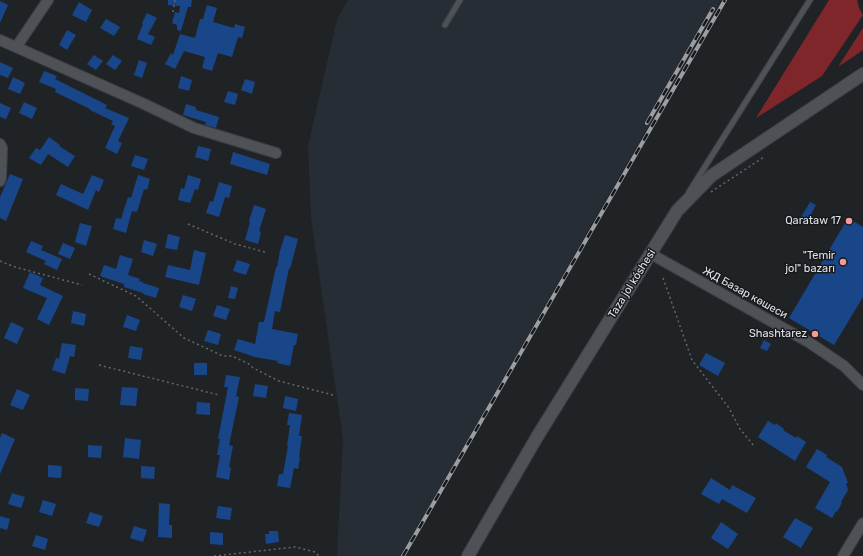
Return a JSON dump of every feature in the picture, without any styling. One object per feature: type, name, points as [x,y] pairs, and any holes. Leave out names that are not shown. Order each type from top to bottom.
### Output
[{"type":"main road","name":"Taza jol kóshesi","points":[[468,556],[538,437],[677,211],[711,176],[863,74]]},
{"type":"street","points":[[17,46],[48,0]]},
{"type":"street","points":[[0,40],[17,46],[194,128],[276,153]]},
{"type":"street","points":[[0,144],[2,148],[2,177],[0,181]]},
{"type":"street","name":"ЖД Базар көшеси","points":[[651,254],[810,343],[844,366],[863,385]]},
{"type":"street","points":[[843,556],[863,523]]},
{"type":"lane","points":[[445,25],[460,0]]},
{"type":"lane","points":[[677,211],[810,0]]},
{"type":"path","points":[[173,12],[175,0]]},
{"type":"path","points":[[709,193],[764,156]]},
{"type":"path","points":[[188,224],[235,244],[265,252]]},
{"type":"path","points":[[0,262],[82,285]]},
{"type":"path","points":[[89,274],[136,296],[184,338],[223,356],[232,356],[250,364],[253,368],[279,381],[333,395]]},
{"type":"path","points":[[663,278],[692,360],[728,408],[740,429],[754,446]]},
{"type":"path","points":[[98,366],[219,395]]},
{"type":"path","points":[[214,556],[296,547],[315,552],[319,556]]},
{"type":"shaded area","points":[[348,0],[721,0],[401,556],[337,556],[343,439],[311,218],[308,146],[337,20]]},
{"type":"shaded area","points":[[829,0],[857,0],[863,15],[822,76],[756,118]]},
{"type":"shaded area","points":[[863,28],[863,50],[838,67]]},
{"type":"building","points":[[168,0],[192,0],[191,7],[188,7],[181,31],[177,30],[177,25],[172,23],[175,12],[179,13],[180,6],[168,5]]},
{"type":"building","points":[[0,1],[8,5],[0,23]]},
{"type":"building","points":[[79,2],[92,10],[86,22],[72,15]]},
{"type":"building","points":[[207,5],[217,8],[213,22],[234,28],[235,24],[245,27],[242,38],[238,37],[232,57],[218,53],[212,71],[202,68],[205,57],[184,51],[175,69],[165,64],[171,53],[173,55],[180,34],[195,38],[200,19],[203,19]]},
{"type":"building","points":[[147,13],[157,18],[148,34],[155,37],[151,45],[137,39]]},
{"type":"building","points":[[106,19],[120,27],[114,36],[100,28]]},
{"type":"building","points":[[67,30],[76,35],[67,50],[59,45]]},
{"type":"building","points":[[94,55],[103,61],[96,70],[87,64]]},
{"type":"building","points":[[113,55],[122,61],[115,70],[106,64]]},
{"type":"building","points":[[139,60],[147,63],[142,78],[134,75]]},
{"type":"building","points":[[0,62],[13,68],[8,78],[0,75]]},
{"type":"building","points":[[44,71],[57,76],[55,79],[107,105],[105,108],[129,118],[118,141],[122,143],[117,154],[105,148],[115,126],[111,124],[113,121],[55,92],[56,89],[39,82]]},
{"type":"building","points":[[181,76],[192,80],[189,91],[178,88]]},
{"type":"building","points":[[13,77],[25,83],[20,94],[8,89]]},
{"type":"building","points":[[245,79],[255,82],[252,94],[241,90]]},
{"type":"building","points":[[228,91],[238,94],[235,105],[224,102]]},
{"type":"building","points":[[24,102],[37,108],[32,119],[19,113]]},
{"type":"building","points":[[0,103],[11,108],[6,119],[0,117]]},
{"type":"building","points":[[186,104],[196,107],[196,110],[219,117],[216,128],[205,125],[206,122],[183,115]]},
{"type":"building","points":[[49,137],[60,145],[59,146],[75,156],[68,167],[48,154],[41,165],[29,158],[36,148],[40,150]]},
{"type":"building","points":[[198,146],[211,149],[208,161],[195,157]]},
{"type":"building","points":[[233,152],[270,164],[267,175],[230,164]]},
{"type":"building","points":[[135,155],[148,159],[144,170],[131,166]]},
{"type":"building","points":[[10,174],[23,179],[6,221],[0,218],[0,197]]},
{"type":"building","points":[[92,175],[104,180],[99,192],[96,190],[88,210],[56,195],[61,184],[83,194]]},
{"type":"building","points":[[138,175],[150,179],[147,190],[144,189],[137,212],[132,211],[126,233],[113,229],[116,218],[121,219],[128,197],[131,198]]},
{"type":"building","points":[[188,175],[201,179],[198,190],[195,189],[190,203],[178,200],[181,188],[184,189]]},
{"type":"building","points":[[219,182],[232,186],[229,198],[225,197],[219,217],[206,213],[210,201],[213,202]]},
{"type":"building","points":[[810,202],[816,205],[806,223],[800,219]]},
{"type":"building","points":[[254,205],[266,209],[259,231],[261,232],[258,244],[245,240]]},
{"type":"building","name":"\"Temir jol\" bazarı","points":[[848,218],[863,227],[863,297],[834,345],[789,318]]},
{"type":"building","points":[[80,223],[92,226],[86,246],[75,242]]},
{"type":"building","points":[[168,234],[180,237],[177,250],[165,248]]},
{"type":"building","points":[[285,235],[298,239],[290,269],[289,268],[280,312],[275,311],[272,329],[298,334],[296,345],[294,345],[290,366],[277,363],[278,361],[255,357],[234,350],[238,339],[255,344],[259,322],[264,322],[276,267]]},
{"type":"building","points":[[144,240],[157,244],[153,256],[141,252]]},
{"type":"building","points":[[31,241],[43,246],[41,250],[62,259],[57,270],[44,264],[46,261],[26,252]]},
{"type":"building","points":[[63,243],[75,248],[70,259],[58,254]]},
{"type":"building","points":[[194,250],[206,253],[199,285],[165,277],[168,265],[190,270]]},
{"type":"building","points":[[120,255],[133,259],[128,275],[140,279],[139,281],[143,283],[159,288],[156,298],[124,287],[124,284],[100,276],[104,265],[116,269]]},
{"type":"building","points":[[237,260],[250,264],[246,275],[233,271]]},
{"type":"building","points":[[30,272],[43,278],[40,285],[63,296],[49,325],[37,319],[47,298],[23,288]]},
{"type":"building","points":[[231,286],[238,288],[235,299],[228,298]]},
{"type":"building","points":[[183,295],[196,299],[192,311],[179,307]]},
{"type":"building","points":[[217,305],[230,309],[226,320],[213,316]]},
{"type":"building","points":[[73,311],[86,314],[84,326],[71,323]]},
{"type":"building","points":[[127,315],[140,320],[136,331],[123,327]]},
{"type":"building","points":[[11,322],[24,328],[17,344],[4,338]]},
{"type":"building","points":[[208,330],[221,334],[218,345],[204,341]]},
{"type":"building","points":[[764,340],[771,344],[767,351],[760,348]]},
{"type":"building","points":[[62,343],[76,345],[74,357],[70,356],[65,374],[52,370],[56,358],[59,359]]},
{"type":"building","points":[[130,346],[143,348],[141,360],[128,358]]},
{"type":"building","points":[[706,353],[725,363],[718,376],[699,365]]},
{"type":"building","points":[[194,363],[207,363],[207,375],[194,375]]},
{"type":"building","points":[[226,375],[240,377],[236,396],[239,397],[229,445],[233,446],[229,467],[231,468],[229,480],[216,477],[220,455],[217,455],[220,439],[218,439],[228,387],[224,387]]},
{"type":"building","points":[[255,384],[268,386],[266,398],[253,396]]},
{"type":"building","points":[[122,387],[138,388],[136,406],[120,405]]},
{"type":"building","points":[[75,388],[89,389],[88,401],[75,400]]},
{"type":"building","points":[[17,389],[30,395],[23,410],[10,405]]},
{"type":"building","points":[[285,396],[298,399],[296,411],[283,408]]},
{"type":"building","points":[[197,402],[210,403],[210,415],[196,414]]},
{"type":"building","points":[[289,413],[302,415],[299,436],[302,436],[300,457],[298,469],[294,468],[290,488],[277,486],[279,474],[283,474],[288,446],[290,425],[287,425]]},
{"type":"building","points":[[768,421],[775,425],[776,423],[784,429],[783,430],[806,442],[795,461],[758,437]]},
{"type":"building","points":[[2,433],[15,439],[0,474],[0,438]]},
{"type":"building","points":[[125,438],[141,440],[139,459],[123,457]]},
{"type":"building","points":[[88,445],[102,446],[101,458],[88,457]]},
{"type":"building","points":[[817,449],[827,455],[826,457],[842,467],[848,483],[846,483],[848,490],[837,512],[836,511],[832,518],[815,508],[830,482],[806,467]]},
{"type":"building","points":[[48,465],[62,466],[61,478],[48,477]]},
{"type":"building","points":[[141,466],[155,467],[154,479],[141,478]]},
{"type":"building","points":[[711,478],[730,490],[732,485],[756,498],[747,513],[722,499],[719,504],[701,494]]},
{"type":"building","points":[[12,493],[25,497],[21,508],[8,504]]},
{"type":"building","points":[[43,500],[56,504],[52,516],[39,512]]},
{"type":"building","points":[[159,503],[170,504],[169,525],[172,525],[172,538],[158,537]]},
{"type":"building","points":[[218,506],[232,508],[230,520],[216,518]]},
{"type":"building","points":[[90,512],[103,516],[99,527],[86,523]]},
{"type":"building","points":[[0,516],[10,519],[7,530],[0,528]]},
{"type":"building","points":[[795,518],[813,528],[801,548],[783,537]]},
{"type":"building","points":[[721,522],[738,534],[728,549],[711,538]]},
{"type":"building","points":[[134,526],[147,530],[143,542],[130,538]]},
{"type":"building","points":[[269,531],[278,531],[279,542],[266,544],[265,534],[269,534]]},
{"type":"building","points":[[210,532],[223,533],[223,545],[210,544]]},
{"type":"building","points":[[36,535],[48,539],[45,550],[32,546]]},
{"type":"railway","points":[[403,556],[725,0]]},
{"type":"railway","points":[[647,123],[713,9]]},
{"type":"place","name":"Qarataw 17","points":[[849,221]]},
{"type":"place","name":"\"Temir jol\" bazarı","points":[[843,262]]},
{"type":"place","name":"Shashtarez","points":[[815,334]]}]
